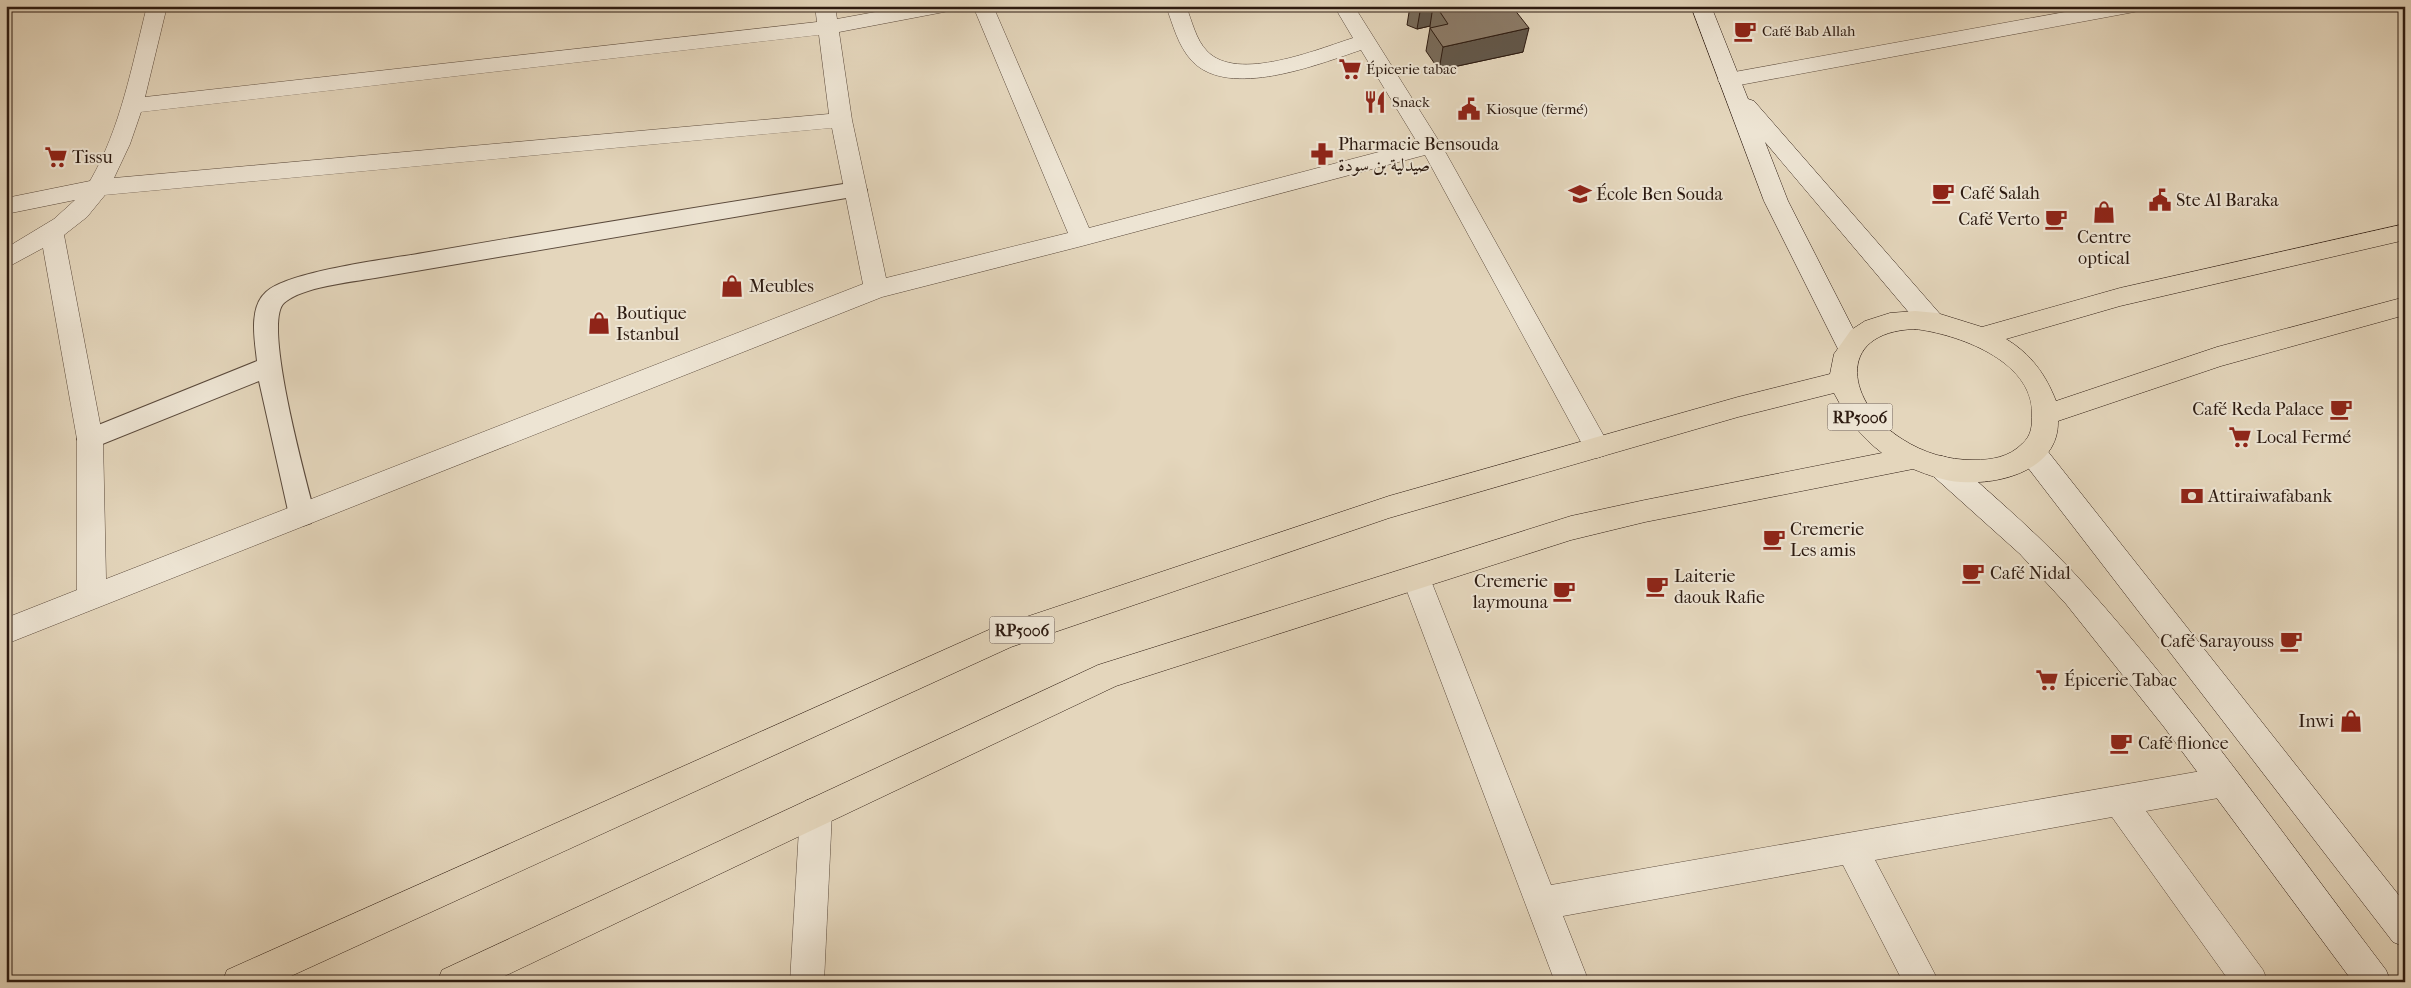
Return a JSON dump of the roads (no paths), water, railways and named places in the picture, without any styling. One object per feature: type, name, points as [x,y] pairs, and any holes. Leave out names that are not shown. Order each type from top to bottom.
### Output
[{"type":"main road","points":[[1982,337],[2120,297],[2320,253],[2405,232]]},
{"type":"main road","points":[[2046,415],[2217,357],[2405,306]]},
{"type":"main road","name":"RP5006","points":[[1907,320],[1931,321],[1957,327],[1982,337],[2005,351],[2024,368],[2041,394],[2046,415],[2044,435],[2032,452],[2006,467],[1971,471],[1928,462],[1881,438],[1865,423],[1850,402],[1843,381],[1843,366],[1850,348],[1862,335],[1885,324],[1907,320]]},
{"type":"main road","name":"RP5006","points":[[239,982],[1003,637],[1389,507],[1597,447],[1843,381]]},
{"type":"main road","name":"RP5006","points":[[454,982],[1109,675],[1571,528],[1654,509],[1928,462]]},
{"type":"street","points":[[6,259],[52,232],[80,210],[96,188],[117,152],[157,6]]},
{"type":"street","points":[[131,106],[827,17],[944,6]]},
{"type":"street","points":[[983,6],[1082,238]]},
{"type":"street","points":[[1176,6],[1191,44],[1202,59],[1215,68],[1233,72],[1251,73],[1269,70],[1366,41]]},
{"type":"street","points":[[1344,6],[1432,146],[1597,447]]},
{"type":"street","points":[[1701,6],[1776,201],[1850,348]]},
{"type":"street","points":[[1732,86],[2057,12],[2134,6]]},
{"type":"street","points":[[827,17],[841,120],[876,289]]},
{"type":"street","points":[[1732,86],[1931,321]]},
{"type":"street","points":[[6,206],[96,188],[841,120]]},
{"type":"street","points":[[6,631],[876,289],[1082,238],[1432,146]]},
{"type":"street","points":[[52,232],[90,439],[92,598]]},
{"type":"street","points":[[2032,452],[2405,930]]},
{"type":"street","points":[[1928,462],[2030,546],[2076,596],[2176,717],[2374,982]]},
{"type":"street","points":[[1416,578],[1572,982]]},
{"type":"street","points":[[1542,903],[2224,782]]},
{"type":"street","points":[[2118,801],[2251,982]]},
{"type":"street","points":[[807,982],[816,812]]},
{"type":"street","points":[[1851,848],[1922,982]]},
{"type":"lane","points":[[302,515],[268,367],[266,321],[272,299],[288,288],[346,275],[598,231],[856,190]]},
{"type":"lane","points":[[90,439],[268,367]]},
{"type":"place","name":"Café Bab Allah","points":[[1745,31]]},
{"type":"place","name":"Épicerie tabac","points":[[1350,69]]},
{"type":"place","name":"Snack","points":[[1375,102]]},
{"type":"place","name":"Kiosque (fermé)","points":[[1469,109]]},
{"type":"place","name":"Pharmacie Bensouda صيدلية بن سودة","points":[[1322,154]]},
{"type":"place","name":"Tissu","points":[[56,157]]},
{"type":"place","name":"Café Salah","points":[[1943,193]]},
{"type":"place","name":"École Ben Souda","points":[[1580,194]]},
{"type":"place","name":"Ste Al Baraka","points":[[2160,200]]},
{"type":"place","name":"Centre optical","points":[[2104,212]]},
{"type":"place","name":"Café Verto","points":[[2056,219]]},
{"type":"place","name":"Meubles","points":[[732,286]]},
{"type":"place","name":"Boutique Istanbul","points":[[599,323]]},
{"type":"place","name":"Café Reda Palace","points":[[2341,409]]},
{"type":"place","name":"Local Fermé","points":[[2240,437]]},
{"type":"place","name":"Attiraiwafabank","points":[[2192,496]]},
{"type":"place","name":"Cremerie Les amis","points":[[1774,539]]},
{"type":"place","name":"Café Nidal","points":[[1973,573]]},
{"type":"place","name":"Laiterie daouk Rafie","points":[[1657,586]]},
{"type":"place","name":"Cremerie laymouna","points":[[1564,591]]},
{"type":"place","name":"Café Sarayouss","points":[[2291,641]]},
{"type":"place","name":"Épicerie Tabac","points":[[2047,680]]},
{"type":"place","name":"Inwi","points":[[2351,721]]},
{"type":"place","name":"Café flionce","points":[[2121,743]]}]
